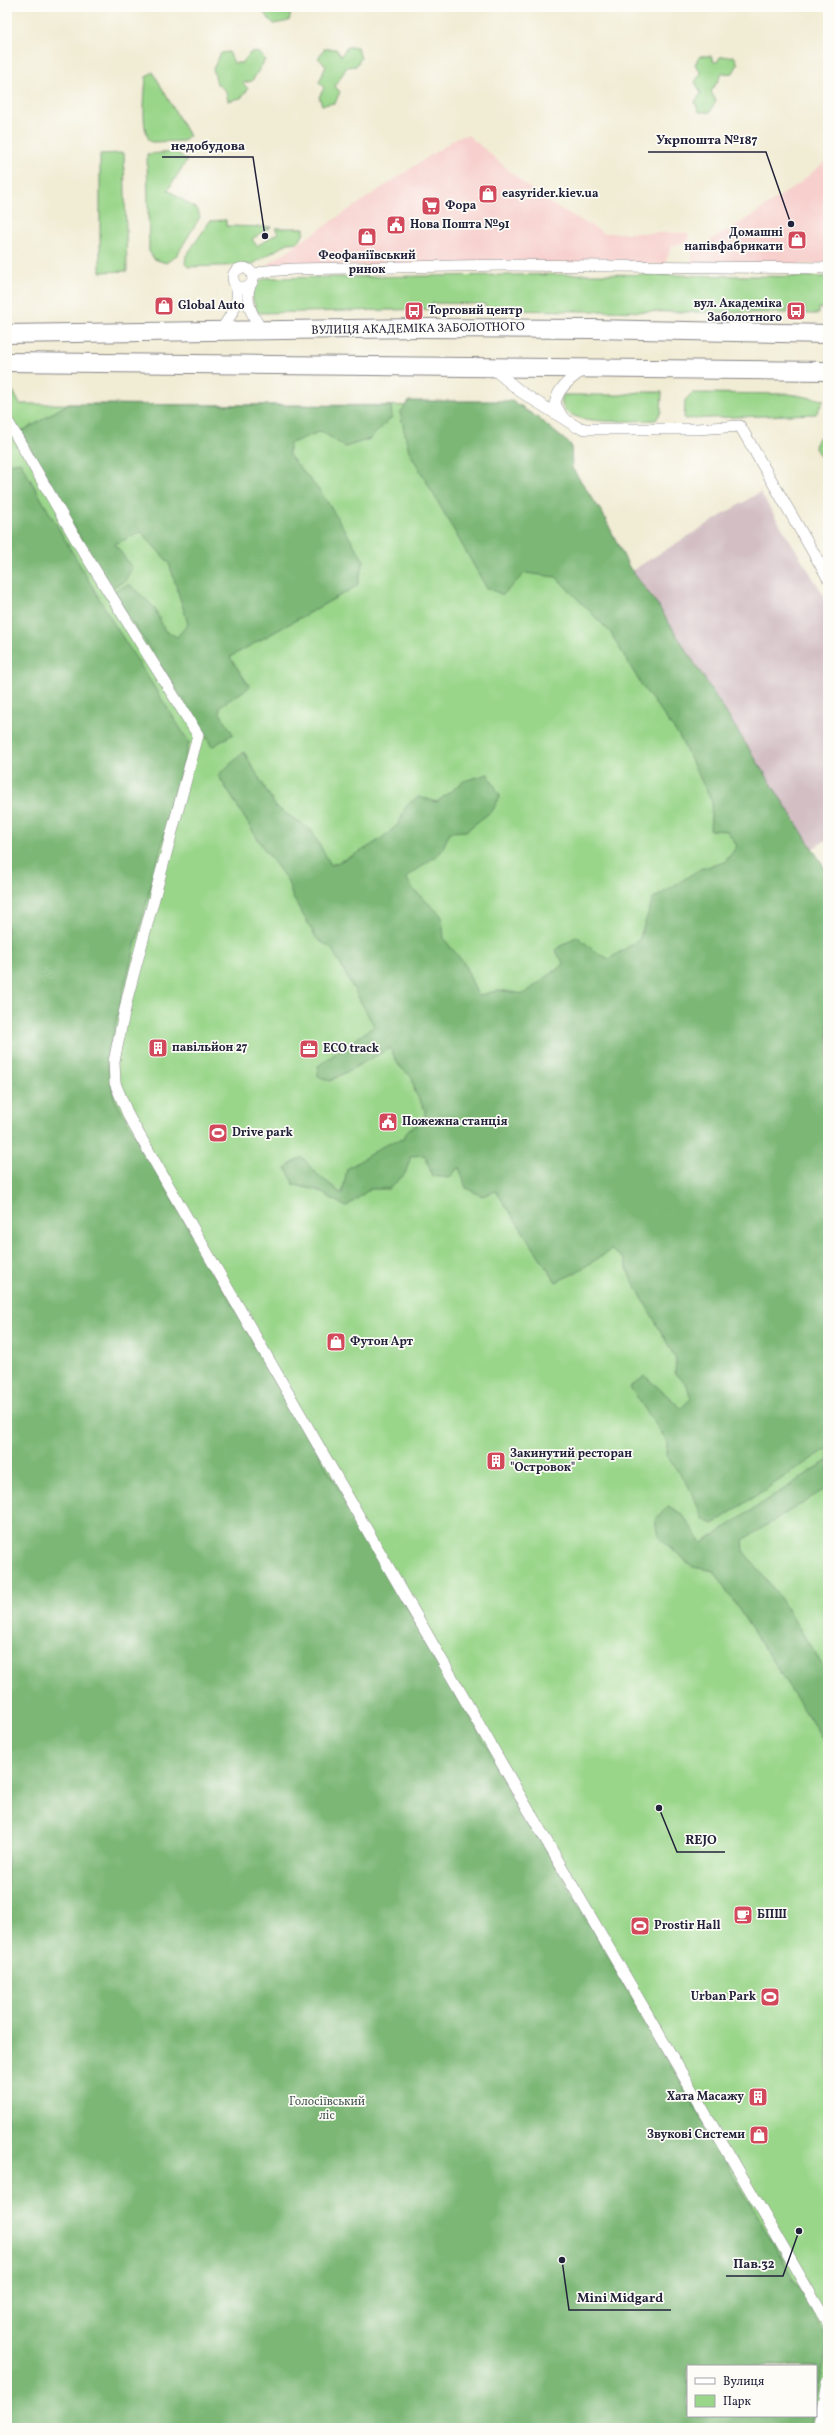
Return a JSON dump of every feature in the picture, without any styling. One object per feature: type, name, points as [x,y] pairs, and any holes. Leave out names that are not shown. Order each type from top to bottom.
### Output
[{"type":"highway","name":"ВУЛИЦЯ АКАДЕМІКА ЗАБОЛОТНОГО","points":[[7,334],[420,328],[592,328],[828,334]]},
{"type":"highway","points":[[7,362],[587,367],[828,371]]},
{"type":"street","points":[[236,286],[242,288],[251,280],[266,271],[294,269],[477,265],[828,268]]},
{"type":"street","points":[[220,332],[237,306],[236,286],[233,277],[236,271],[245,269],[251,280],[247,296],[248,303],[262,331]]},
{"type":"street","points":[[490,366],[521,392],[566,422],[586,429],[697,429],[740,426],[828,578]]},
{"type":"street","points":[[566,422],[555,404],[556,399],[564,384],[587,367]]},
{"type":"street","points":[[7,420],[77,541],[198,735],[128,995],[114,1062],[115,1083],[129,1117],[524,1804],[828,2324]]},
{"type":"street","points":[[820,2428],[828,2381]]},
{"type":"shaded area","points":[[468,135],[542,199],[604,233],[688,233],[689,241],[672,246],[665,264],[265,266],[458,137]]},
{"type":"shaded area","points":[[828,159],[828,264],[692,265],[692,251],[750,217],[800,183]]},
{"type":"shaded area","points":[[760,492],[828,602],[828,839],[804,854],[628,573]]},
{"type":"green space","points":[[263,7],[292,7],[289,21],[274,24],[265,15]]},
{"type":"green space","points":[[347,47],[357,47],[361,58],[356,66],[347,67],[335,86],[340,92],[335,103],[322,105],[319,97],[324,88],[319,82],[326,66],[318,58],[324,49],[336,49],[341,56]]},
{"type":"green space","points":[[229,52],[234,63],[242,63],[251,52],[260,53],[265,60],[252,81],[243,83],[248,89],[241,98],[228,101],[226,91],[217,84],[213,69],[221,53]]},
{"type":"green space","points":[[700,56],[711,56],[714,62],[717,62],[720,57],[734,56],[738,64],[733,73],[722,74],[711,92],[716,101],[710,112],[699,112],[695,102],[701,93],[695,82],[701,73],[695,64]]},
{"type":"green space","points":[[153,72],[189,136],[183,141],[151,142],[148,137],[144,121],[144,102],[146,77]]},
{"type":"green space","points":[[176,152],[187,160],[168,190],[198,210],[200,217],[177,255],[166,263],[154,259],[149,251],[147,154]]},
{"type":"green space","points":[[124,153],[127,271],[100,272],[100,154]]},
{"type":"green space","points":[[226,220],[226,226],[271,227],[252,239],[257,246],[278,233],[275,228],[304,228],[304,233],[299,242],[288,243],[251,265],[188,267],[185,264],[186,256],[210,221]]},
{"type":"green space","points":[[593,274],[828,277],[828,308],[819,308],[819,314],[806,314],[805,308],[788,308],[788,313],[486,310],[485,304],[432,303],[432,309],[262,313],[257,312],[251,293],[253,285],[266,278]]},
{"type":"green space","points":[[13,391],[20,404],[522,406],[828,898],[828,2428],[7,2428],[7,394]]},
{"type":"green space","points":[[640,392],[662,392],[661,412],[656,420],[598,421],[570,414],[563,406],[563,395],[620,395]]},
{"type":"green space","points":[[692,393],[789,394],[824,400],[816,414],[684,419],[685,400]]},
{"type":"green space","points":[[409,401],[512,401],[538,418],[571,445],[572,468],[603,514],[629,567],[657,604],[828,873],[828,1448],[713,1524],[704,1520],[688,1485],[666,1455],[667,1441],[630,1387],[645,1376],[681,1408],[691,1399],[687,1385],[675,1374],[676,1359],[630,1276],[624,1259],[611,1250],[575,1273],[556,1282],[496,1191],[482,1196],[466,1188],[459,1167],[449,1178],[432,1176],[425,1155],[411,1156],[405,1174],[389,1189],[370,1189],[346,1207],[317,1190],[294,1185],[286,1167],[302,1157],[317,1174],[342,1194],[347,1169],[388,1143],[403,1139],[409,1129],[425,1120],[425,1110],[415,1092],[412,1077],[399,1066],[390,1048],[330,1081],[318,1076],[318,1066],[374,1026],[332,949],[317,939],[292,896],[288,881],[262,846],[218,775],[244,752],[276,807],[311,830],[331,865],[348,858],[381,839],[399,823],[405,808],[412,801],[419,797],[437,802],[464,781],[488,774],[500,796],[493,810],[466,831],[450,832],[441,852],[406,878],[414,890],[442,916],[444,939],[464,963],[478,996],[498,990],[524,994],[564,964],[555,950],[577,936],[593,950],[609,959],[639,940],[653,899],[700,869],[725,862],[737,846],[727,831],[710,830],[712,802],[679,736],[642,686],[610,632],[556,577],[525,573],[503,595],[486,587],[409,451],[400,413]]},
{"type":"green space","points":[[69,404],[391,406],[392,417],[370,439],[345,447],[321,431],[289,444],[289,455],[323,495],[364,561],[357,586],[230,657],[250,687],[220,706],[220,713],[233,734],[212,747],[197,720],[112,592],[129,584],[154,607],[165,631],[177,637],[188,624],[169,563],[141,532],[115,544],[132,568],[125,581],[109,589],[21,431]]},
{"type":"green space","points":[[828,431],[828,470],[815,448],[817,439]]},
{"type":"green space","name":"Голосіївський ліс","points":[[20,462],[114,624],[189,742],[123,992],[107,1061],[115,1100],[828,2339],[817,2394],[817,2365],[687,2365],[687,2417],[813,2417],[810,2428],[7,2428],[7,464]]},
{"type":"green space","points":[[828,1460],[828,1487],[743,1540],[744,1552],[777,1593],[828,1674],[828,1747],[714,1571],[693,1567],[658,1537],[655,1520],[668,1506],[682,1514],[702,1543]]},
{"type":"place","name":"easyrider.kiev.ua","points":[[488,194]]},
{"type":"place","name":"Фора","points":[[431,206]]},
{"type":"place","name":"Укрпошта №187","points":[[791,224]]},
{"type":"place","name":"Нова Пошта №91","points":[[396,225]]},
{"type":"place","name":"недобудова","points":[[265,236]]},
{"type":"place","name":"Феофаніївський ринок","points":[[367,237]]},
{"type":"place","name":"Домашні напівфабрикати","points":[[797,240]]},
{"type":"place","name":"Global Auto","points":[[164,306]]},
{"type":"place","name":"Торговий центр","points":[[414,311]]},
{"type":"place","name":"вул. Академіка Заболотного","points":[[796,311]]},
{"type":"place","name":"павільйон 27","points":[[158,1048]]},
{"type":"place","name":"ECO track","points":[[309,1049]]},
{"type":"place","name":"Пожежна станція","points":[[388,1122]]},
{"type":"place","name":"Drive park","points":[[218,1133]]},
{"type":"place","name":"Футон Арт","points":[[336,1342]]},
{"type":"place","name":"Закинутий ресторан \"Островок\"","points":[[496,1461]]},
{"type":"place","name":"REJO","points":[[659,1808]]},
{"type":"place","name":"БПШ","points":[[743,1915]]},
{"type":"place","name":"Prostir Hall","points":[[640,1926]]},
{"type":"place","name":"Urban Park","points":[[770,1997]]},
{"type":"place","name":"Хата Масажу","points":[[758,2097]]},
{"type":"place","name":"Звукові Системи","points":[[759,2135]]},
{"type":"place","name":"Пав.32","points":[[799,2231]]},
{"type":"place","name":"Mini Midgard","points":[[562,2260]]}]
